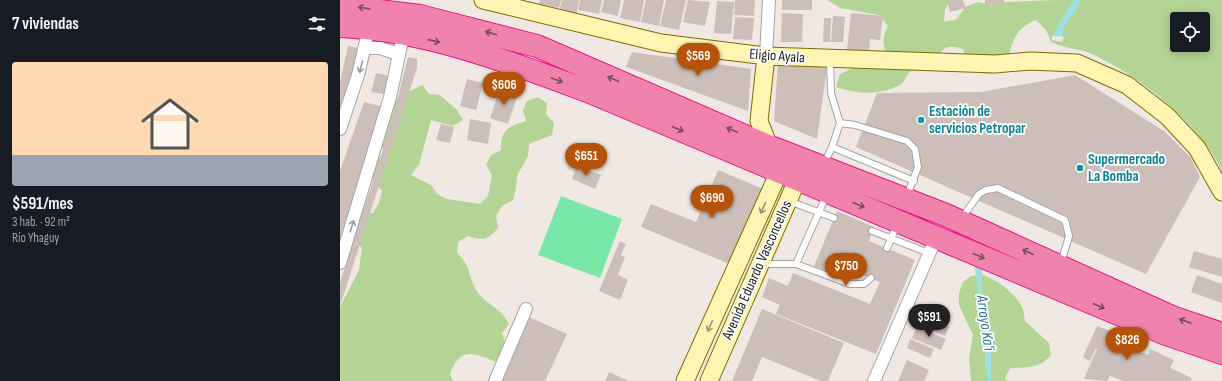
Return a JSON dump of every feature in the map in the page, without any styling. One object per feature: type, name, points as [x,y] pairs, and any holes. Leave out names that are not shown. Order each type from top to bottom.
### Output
[{"type":"highway","points":[[340,6],[420,16],[472,28],[537,46],[768,146],[815,163],[910,190],[960,221],[1172,317],[1222,334]]},
{"type":"highway","points":[[340,26],[367,38],[401,44],[465,48],[498,58],[590,92],[828,192],[895,230],[1166,334],[1222,353]]},
{"type":"street","name":"Eligio Ayala","points":[[483,0],[642,40],[766,56],[995,64],[1030,61],[1077,63],[1127,85],[1167,116],[1197,148],[1222,192]]},
{"type":"street","points":[[769,0],[766,56],[758,121],[768,146],[788,176]]},
{"type":"street","points":[[340,129],[358,75],[367,38]]},
{"type":"street","points":[[340,263],[390,97],[396,74],[401,44]]},
{"type":"street","name":"Avenida Eduardo Vasconcellos","points":[[685,381],[788,176],[815,163]]},
{"type":"street","name":"Avenida Eduardo Vasconcellos","points":[[709,381],[788,200],[788,176]]},
{"type":"street","points":[[874,381],[932,245]]},
{"type":"street","points":[[495,381],[526,309]]},
{"type":"lane","points":[[815,163],[832,147],[840,123],[831,93],[830,58]]},
{"type":"lane","points":[[832,147],[910,190],[918,167],[915,149],[907,141],[855,125],[840,123]]},
{"type":"lane","points":[[960,221],[979,194],[992,188],[1004,190],[1065,220],[1069,236],[1060,267]]},
{"type":"lane","points":[[796,264],[828,192]]},
{"type":"lane","points":[[788,200],[834,218]]},
{"type":"lane","points":[[872,231],[895,230],[887,248]]},
{"type":"lane","points":[[760,264],[796,264],[850,284],[864,284],[871,278]]},
{"type":"green space","points":[[827,0],[951,0],[945,9],[944,22],[957,19],[965,7],[978,2],[992,5],[1006,2],[1056,0],[1222,0],[1222,171],[1212,153],[1199,136],[1166,103],[1148,88],[1110,63],[1092,54],[1051,42],[1046,30],[1036,20],[1020,30],[1016,35],[1006,63],[1001,72],[986,74],[975,71],[968,63],[963,49],[948,47],[932,60],[910,71],[902,84],[899,86],[871,93],[850,91],[836,87],[840,74],[853,68],[881,69],[892,61],[884,48],[884,36],[888,26],[879,15],[840,8]]},
{"type":"green space","points":[[422,85],[429,94],[440,95],[457,110],[463,120],[453,126],[431,120],[419,165],[411,175],[431,185],[437,194],[447,199],[480,204],[488,196],[492,175],[486,165],[491,155],[501,150],[501,143],[504,133],[510,127],[526,121],[523,110],[527,101],[538,97],[547,103],[546,114],[554,123],[552,135],[529,144],[528,156],[517,176],[513,200],[502,206],[496,216],[498,228],[488,237],[477,239],[468,236],[458,242],[457,253],[466,263],[475,289],[502,314],[509,324],[502,333],[505,342],[505,349],[496,362],[474,354],[468,354],[458,359],[450,374],[453,381],[340,381],[340,307],[359,270],[362,248],[352,236],[352,225],[354,220],[362,215],[373,213],[379,203],[382,191],[374,181],[372,172],[375,163],[384,153],[381,142],[387,109],[402,95]]},
{"type":"green space","points":[[561,196],[622,219],[600,278],[538,255]]},
{"type":"green space","points":[[982,275],[1000,283],[1016,298],[1023,309],[1025,321],[1049,343],[1051,355],[1047,360],[1038,365],[1010,368],[1005,378],[1008,381],[971,381],[969,358],[973,335],[959,305],[959,293],[963,282],[971,276]]},
{"type":"water","points":[[1074,0],[1080,0],[1077,9],[1065,25],[1061,41],[1053,39],[1058,24]]},
{"type":"water","name":"Arroyo Ka'i","points":[[974,263],[982,266],[982,292],[991,336],[991,381],[988,381],[985,362],[987,334],[980,303]]},
{"type":"pier","points":[[1052,36],[1064,37],[1062,42],[1052,40]]},
{"type":"building","points":[[540,0],[561,0],[559,8],[539,4]]},
{"type":"building","points":[[562,0],[579,0],[576,16],[559,12]]},
{"type":"building","points":[[580,0],[602,0],[599,14],[578,10]]},
{"type":"building","points":[[604,0],[621,0],[618,16],[601,12]]},
{"type":"building","points":[[624,0],[644,0],[640,22],[620,18]]},
{"type":"building","points":[[646,0],[664,0],[659,26],[641,22]]},
{"type":"building","points":[[666,0],[686,0],[679,30],[660,26]]},
{"type":"building","points":[[688,0],[710,2],[705,26],[683,22]]},
{"type":"building","points":[[735,0],[755,0],[754,16],[734,15]]},
{"type":"building","points":[[782,0],[812,0],[812,10],[782,10]]},
{"type":"building","points":[[947,0],[963,0],[966,8],[950,12]]},
{"type":"building","points":[[985,0],[1004,0],[1004,4],[985,5]]},
{"type":"building","points":[[717,1],[734,2],[731,34],[714,33]]},
{"type":"building","points":[[782,13],[803,14],[802,42],[781,42]]},
{"type":"building","points":[[851,13],[883,16],[880,40],[870,39],[869,52],[847,50]]},
{"type":"building","points":[[833,16],[845,17],[843,42],[831,42]]},
{"type":"building","points":[[735,17],[754,18],[752,40],[733,39]]},
{"type":"building","points":[[824,18],[831,18],[830,42],[823,42]]},
{"type":"building","points":[[348,46],[358,48],[344,112],[340,111],[340,82]]},
{"type":"building","points":[[632,52],[751,69],[748,111],[626,67]]},
{"type":"building","points":[[408,57],[417,59],[417,68],[340,306],[340,283],[392,121]]},
{"type":"building","points":[[778,62],[827,68],[817,139],[774,121]]},
{"type":"building","points":[[376,73],[390,76],[384,94],[371,92]]},
{"type":"building","name":"Supermercado La Bomba","points":[[1075,75],[1164,131],[1191,158],[1200,177],[1146,274],[856,147],[877,93],[981,92]]},
{"type":"building","points":[[467,79],[483,83],[476,110],[460,106]]},
{"type":"building","points":[[500,88],[518,94],[508,124],[490,118]]},
{"type":"building","points":[[364,102],[384,107],[340,246],[340,171]]},
{"type":"building","points":[[470,119],[491,123],[488,144],[467,140]]},
{"type":"building","points":[[441,124],[454,127],[450,143],[436,140]]},
{"type":"building","points":[[577,165],[601,175],[595,189],[572,179]]},
{"type":"building","points":[[718,170],[763,189],[732,265],[641,227],[651,204],[696,222]]},
{"type":"building","points":[[837,211],[874,227],[869,241],[915,260],[876,354],[776,314],[780,305],[762,297],[769,278],[788,286],[793,273],[870,304],[880,282],[855,272],[851,281],[814,266]]},
{"type":"building","points":[[620,241],[626,244],[621,255],[625,257],[618,275],[628,280],[620,300],[599,291]]},
{"type":"building","points":[[1194,251],[1222,259],[1222,277],[1189,267]]},
{"type":"building","points":[[1197,275],[1222,284],[1222,303],[1191,292]]},
{"type":"building","points":[[762,309],[844,343],[828,381],[821,381],[762,357],[752,381],[732,381]]},
{"type":"building","points":[[529,317],[567,334],[545,381],[499,381]]},
{"type":"building","points":[[936,321],[949,327],[945,336],[932,331]]},
{"type":"building","points":[[1097,326],[1127,337],[1124,345],[1148,355],[1150,349],[1174,360],[1170,368],[1192,378],[1191,381],[1123,381],[1110,376],[1107,381],[1084,379],[1097,349],[1096,348],[1090,361],[1083,357]]},
{"type":"building","points":[[917,327],[946,339],[941,350],[912,338]]},
{"type":"building","points":[[910,339],[934,349],[930,358],[907,348]]},
{"type":"building","points":[[907,360],[929,370],[924,381],[898,381]]},
{"type":"building","points":[[609,372],[629,381],[605,381]]},
{"type":"place","name":"Estación de servicios Petropar","points":[[921,120]]},
{"type":"place","name":"Supermercado La Bomba","points":[[1080,168]]}]
